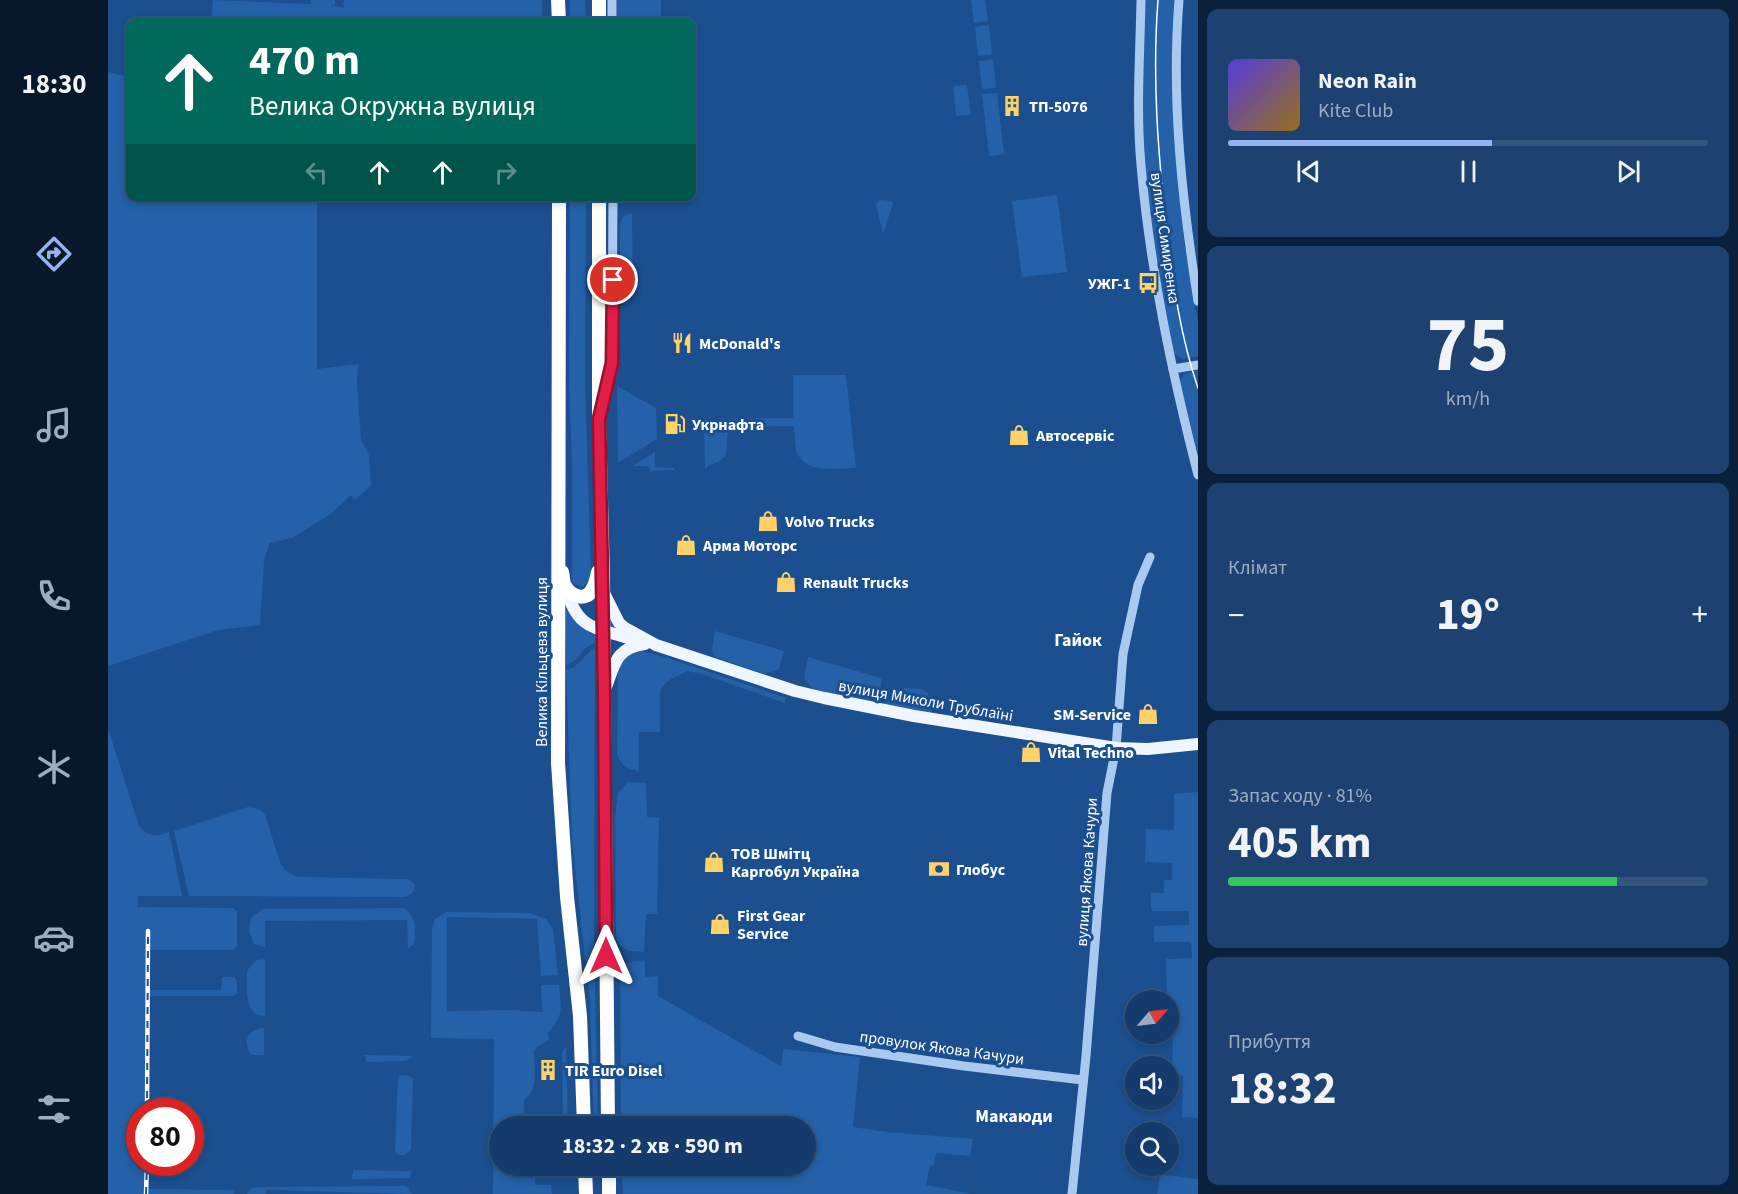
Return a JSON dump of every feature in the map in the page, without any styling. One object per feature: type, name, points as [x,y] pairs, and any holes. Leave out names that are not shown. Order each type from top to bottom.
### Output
[{"type":"highway","points":[[558,0],[559,18]]},
{"type":"highway","points":[[598,0],[598,18]]},
{"type":"highway","name":"Велика Кільцева вулиця","points":[[559,201],[558,763],[567,897],[580,1016],[584,1116]]},
{"type":"highway","points":[[599,201],[599,419],[603,590],[608,1116]]},
{"type":"highway","points":[[558,555],[565,586],[575,596],[580,597],[588,595],[593,590],[602,559]]},
{"type":"highway","points":[[585,1176],[586,1194]]},
{"type":"highway","points":[[609,1176],[609,1194]]},
{"type":"main road","points":[[565,586],[570,605],[576,615],[591,627],[651,644]]},
{"type":"main road","name":"вулиця Миколи Трублаїні","points":[[603,590],[619,622],[651,644],[824,699],[914,716],[1116,748],[1148,749],[1198,744]]},
{"type":"main road","points":[[604,691],[616,658],[621,652],[633,645],[651,644]]},
{"type":"street","points":[[612,0],[612,18]]},
{"type":"street","name":"вулиця Симиренка","points":[[1141,0],[1139,79],[1141,165],[1154,274],[1198,475]]},
{"type":"street","name":"вулиця Симиренка","points":[[1179,0],[1177,58],[1179,143],[1184,206],[1198,301]]},
{"type":"street","points":[[599,419],[612,363],[613,201]]},
{"type":"street","points":[[1173,369],[1198,365]]},
{"type":"street","name":"вулиця Якова Качури","points":[[1072,1194],[1107,793],[1116,748],[1123,654],[1138,585],[1150,557]]},
{"type":"street","name":"провулок Якова Качури","points":[[798,1036],[835,1047],[964,1066],[1083,1080]]},
{"type":"shaded area","points":[[213,0],[311,4],[311,0],[335,0],[335,5],[332,6],[344,7],[345,0],[542,0],[542,18],[211,18]]},
{"type":"shaded area","points":[[570,0],[585,0],[586,18],[570,18]]},
{"type":"shaded area","points":[[617,0],[661,0],[661,18],[617,18]]},
{"type":"shaded area","points":[[971,0],[985,0],[988,21],[974,23]]},
{"type":"shaded area","points":[[1145,0],[1175,0],[1173,114],[1175,152],[1185,248],[1198,322],[1198,356],[1183,359],[1173,353],[1149,196],[1143,107]]},
{"type":"shaded area","points":[[989,25],[992,54],[978,56],[975,27]]},
{"type":"shaded area","points":[[993,59],[996,88],[982,89],[979,61]]},
{"type":"shaded area","points":[[108,72],[126,76],[126,201],[317,201],[317,369],[358,364],[361,439],[369,455],[371,486],[355,500],[351,495],[332,513],[292,538],[270,543],[264,560],[260,625],[218,630],[108,666]]},
{"type":"shaded area","points":[[967,85],[971,115],[956,116],[953,86]]},
{"type":"shaded area","points":[[997,93],[1004,154],[989,156],[982,94]]},
{"type":"shaded area","points":[[1057,195],[1067,272],[1022,277],[1012,201]]},
{"type":"shaded area","points":[[880,200],[892,201],[893,204],[883,234],[876,204]]},
{"type":"shaded area","points":[[570,201],[586,201],[585,381],[591,574],[583,587],[574,584],[572,580],[569,383]]},
{"type":"shaded area","points":[[632,213],[633,291],[620,291],[620,223],[624,216]]},
{"type":"shaded area","points":[[1198,370],[1198,454],[1180,383],[1184,375]]},
{"type":"shaded area","points":[[793,375],[846,375],[856,468],[830,469],[813,467],[806,463],[796,450],[794,426],[728,427],[726,455],[705,468],[704,419],[793,418]]},
{"type":"shaded area","points":[[617,386],[656,408],[657,439],[618,463]]},
{"type":"shaded area","points":[[655,452],[655,467],[674,468],[674,470],[651,471],[647,466],[632,466]]},
{"type":"shaded area","points":[[568,610],[572,616],[595,631],[595,643],[566,665],[565,611]]},
{"type":"shaded area","points":[[715,631],[784,651],[779,669],[765,674],[716,657],[712,650]]},
{"type":"shaded area","points":[[595,648],[594,933],[598,1116],[594,1116],[590,1001],[572,840],[566,670],[571,669]]},
{"type":"shaded area","points":[[641,651],[786,698],[785,703],[702,674],[687,671],[669,680],[660,691],[660,732],[639,732],[639,771],[631,769],[622,763],[617,753],[618,669],[627,657]]},
{"type":"shaded area","points":[[808,657],[881,678],[881,686],[873,699],[865,701],[814,690],[804,678]]},
{"type":"shaded area","points":[[904,688],[922,689],[928,693],[932,713],[882,706],[891,694]]},
{"type":"shaded area","points":[[108,728],[139,826],[152,835],[169,832],[182,896],[138,896],[138,907],[234,908],[237,912],[237,946],[233,950],[149,950],[149,990],[221,990],[222,977],[234,977],[237,981],[237,993],[234,996],[146,996],[145,1098],[126,1098],[126,1176],[145,1176],[145,1189],[230,1190],[234,1191],[234,1194],[108,1194]]},
{"type":"shaded area","points":[[628,782],[646,783],[647,817],[659,818],[657,914],[646,914],[644,952],[624,949],[616,939],[615,817],[618,793]]},
{"type":"shaded area","points":[[1198,792],[1198,1118],[1182,1117],[1183,1076],[1179,1076],[1179,1056],[1172,1056],[1173,1044],[1179,1044],[1179,990],[1167,990],[1166,959],[1192,958],[1191,942],[1154,942],[1154,926],[1189,925],[1189,911],[1153,911],[1151,893],[1164,893],[1164,880],[1172,880],[1172,863],[1145,862],[1146,829],[1174,830],[1174,794]]},
{"type":"shaded area","points":[[248,807],[259,809],[265,815],[280,862],[285,870],[297,877],[408,879],[415,885],[413,892],[405,897],[189,896],[174,831]]},
{"type":"shaded area","points":[[403,908],[411,915],[415,929],[414,944],[408,949],[407,920],[265,921],[265,947],[254,944],[249,932],[251,918],[263,909]]},
{"type":"shaded area","points":[[446,912],[530,913],[546,919],[553,929],[558,975],[541,976],[537,919],[447,917],[447,1011],[542,1012],[541,985],[559,985],[561,1006],[559,1016],[547,1034],[550,1039],[537,1047],[534,1052],[535,1078],[532,1090],[524,1100],[524,1116],[494,1116],[494,1039],[431,1038],[432,928],[435,919]]},
{"type":"shaded area","points":[[265,960],[265,1016],[253,1011],[247,992],[247,971],[255,961]]},
{"type":"shaded area","points":[[645,960],[645,977],[658,976],[658,996],[781,1066],[783,1049],[860,1057],[853,1127],[973,1139],[970,1156],[936,1153],[934,1166],[930,1165],[926,1185],[973,1194],[623,1194],[622,1176],[816,1176],[816,1116],[621,1116],[620,971],[624,963]]},
{"type":"shaded area","points":[[259,1028],[264,1028],[264,1055],[251,1055],[247,1039]]},
{"type":"shaded area","points":[[566,1047],[568,1116],[563,1116],[562,1053]]},
{"type":"shaded area","points":[[364,1055],[413,1056],[406,1061],[367,1062]]},
{"type":"shaded area","points":[[410,1076],[413,1079],[411,1150],[405,1155],[398,1155],[395,1152],[398,1077]]},
{"type":"shaded area","points":[[353,1170],[411,1171],[410,1178],[352,1179]]},
{"type":"shaded area","points":[[493,1176],[528,1176],[535,1178],[535,1185],[551,1185],[552,1194],[493,1194]]},
{"type":"shaded area","points":[[1160,1176],[1198,1179],[1198,1194],[1157,1194]]},
{"type":"shaded area","points":[[405,1186],[412,1194],[266,1190],[266,1194],[247,1194],[251,1188],[258,1187]]},
{"type":"tram line","points":[[1158,0],[1156,87],[1164,203],[1178,311],[1198,388]]},
{"type":"railway","points":[[147,1098],[148,931]]},
{"type":"railway","points":[[146,1194],[147,1176]]},
{"type":"place","name":"ТП-5076","points":[[1012,106]]},
{"type":"place","name":"УЖГ-1","points":[[1148,283]]},
{"type":"place","name":"McDonald's","points":[[682,343]]},
{"type":"place","name":"Укрнафта","points":[[675,424]]},
{"type":"place","name":"Автосервіс","points":[[1019,435]]},
{"type":"place","name":"Volvo Trucks","points":[[768,521]]},
{"type":"place","name":"Арма Моторс","points":[[686,545]]},
{"type":"place","name":"Renault Trucks","points":[[786,582]]},
{"type":"place","name":"SM-Service","points":[[1148,714]]},
{"type":"place","name":"Vital Techno","points":[[1031,752]]},
{"type":"place","name":"ТОВ Шмітц Каргобул Україна","points":[[714,862]]},
{"type":"place","name":"Глобус","points":[[939,869]]},
{"type":"place","name":"First Gear Service","points":[[720,924]]},
{"type":"place","name":"TIR Euro Disel","points":[[548,1070]]},
{"type":"district","name":"Гайок","points":[[1078,640]]},
{"type":"district","name":"Макаюди","points":[[1014,1116]]},
{"type":"route","points":[[606,956],[599,419],[612,363],[613,280]]}]
